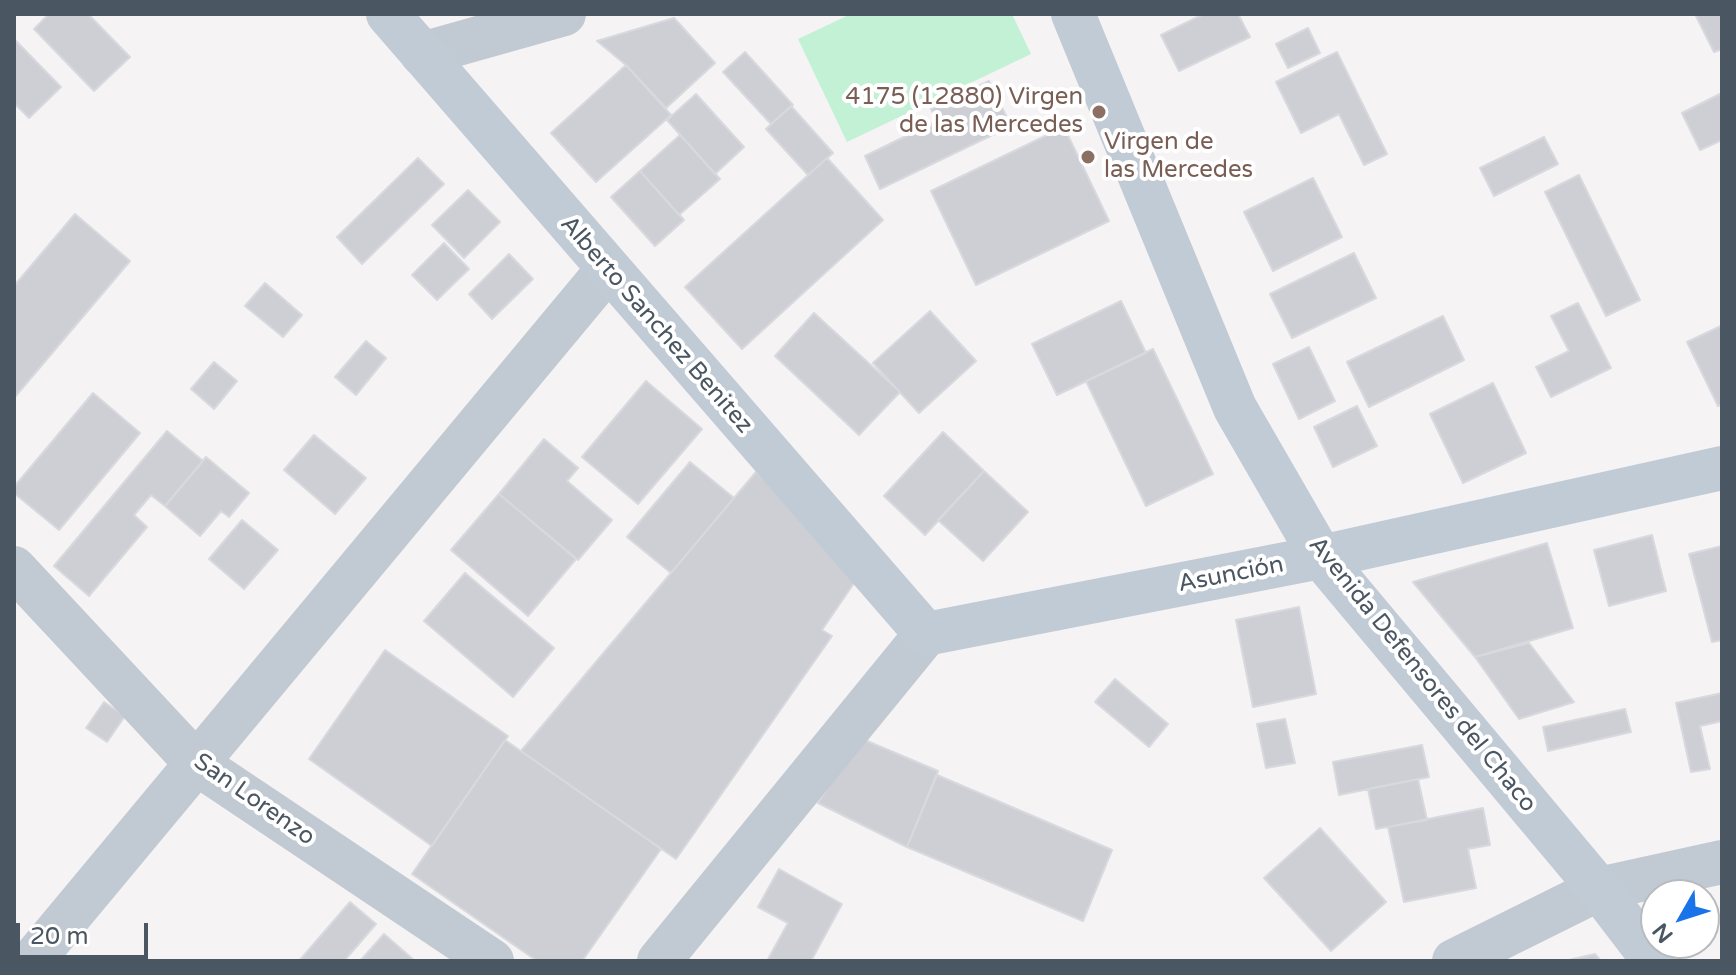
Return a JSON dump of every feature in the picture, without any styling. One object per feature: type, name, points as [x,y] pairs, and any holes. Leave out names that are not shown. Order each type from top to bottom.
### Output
[{"type":"street","name":"Alberto Sanchez Benitez","points":[[388,14],[926,634]]},
{"type":"street","points":[[422,54],[564,14]]},
{"type":"street","name":"Avenida Defensores del Chaco","points":[[1073,14],[1235,408],[1321,557],[1599,889],[1654,961]]},
{"type":"street","points":[[32,961],[608,269]]},
{"type":"street","name":"Asunción","points":[[926,634],[1321,557],[1722,468]]},
{"type":"street","name":"San Lorenzo","points":[[14,568],[196,763],[492,961]]},
{"type":"street","points":[[659,961],[926,634]]},
{"type":"street","points":[[1454,961],[1599,889],[1722,862]]},
{"type":"green space","points":[[851,14],[1012,14],[1031,54],[847,142],[798,39]]},
{"type":"building","points":[[49,14],[88,14],[130,57],[94,91],[34,29]]},
{"type":"building","points":[[1204,14],[1238,14],[1250,37],[1179,71],[1161,35]]},
{"type":"building","points":[[1695,14],[1722,14],[1722,49],[1714,52]]},
{"type":"building","points":[[674,18],[715,63],[666,108],[626,65],[597,41]]},
{"type":"building","points":[[1308,28],[1320,53],[1288,68],[1276,44]]},
{"type":"building","points":[[14,39],[61,87],[29,118],[14,103]]},
{"type":"building","points":[[745,52],[793,105],[771,124],[723,72]]},
{"type":"building","points":[[1337,52],[1387,154],[1364,165],[1339,114],[1301,133],[1276,82]]},
{"type":"building","points":[[626,65],[671,115],[596,182],[551,133]]},
{"type":"building","points":[[989,81],[1011,126],[880,189],[865,156],[937,121],[931,109]]},
{"type":"building","points":[[1722,93],[1722,140],[1700,150],[1682,113]]},
{"type":"building","points":[[696,94],[744,147],[715,174],[667,120]]},
{"type":"building","points":[[791,106],[833,153],[808,175],[766,129]]},
{"type":"building","points":[[1064,127],[1109,221],[976,285],[931,191]]},
{"type":"building","points":[[680,135],[720,179],[679,215],[640,171]]},
{"type":"building","points":[[1544,137],[1558,164],[1494,196],[1480,168]]},
{"type":"building","points":[[418,158],[444,184],[362,264],[337,237]]},
{"type":"building","points":[[827,158],[883,220],[742,349],[685,287]]},
{"type":"building","points":[[640,171],[684,220],[655,246],[611,197]]},
{"type":"building","points":[[1579,175],[1640,300],[1606,316],[1545,192]]},
{"type":"building","points":[[1313,178],[1342,237],[1273,271],[1244,212]]},
{"type":"building","points":[[468,190],[500,222],[464,258],[432,225]]},
{"type":"building","points":[[75,214],[130,261],[14,398],[14,286]]},
{"type":"building","points":[[444,243],[469,269],[437,300],[412,275]]},
{"type":"building","points":[[1354,253],[1376,298],[1292,338],[1270,294]]},
{"type":"building","points":[[509,254],[533,279],[492,319],[469,294]]},
{"type":"building","points":[[265,283],[302,315],[283,337],[245,306]]},
{"type":"building","points":[[1121,301],[1146,353],[1057,395],[1032,344]]},
{"type":"building","points":[[1578,303],[1611,368],[1551,397],[1536,367],[1569,351],[1551,316]]},
{"type":"building","points":[[930,311],[976,361],[919,413],[873,363]]},
{"type":"building","points":[[814,313],[900,392],[859,435],[775,356]]},
{"type":"building","points":[[1443,316],[1464,360],[1369,407],[1347,362]]},
{"type":"building","points":[[1721,326],[1722,404],[1718,406],[1687,342]]},
{"type":"building","points":[[366,341],[386,358],[356,395],[335,377]]},
{"type":"building","points":[[1309,347],[1335,401],[1299,419],[1273,364]]},
{"type":"building","points":[[1153,349],[1213,474],[1146,506],[1086,381]]},
{"type":"building","points":[[214,362],[237,381],[214,409],[191,389]]},
{"type":"building","points":[[646,381],[702,429],[638,504],[582,457]]},
{"type":"building","points":[[1493,383],[1526,453],[1463,483],[1430,414]]},
{"type":"building","points":[[93,393],[140,433],[59,530],[14,493],[14,487]]},
{"type":"building","points":[[1357,406],[1377,446],[1333,467],[1314,427]]},
{"type":"building","points":[[167,431],[203,461],[165,506],[151,495],[134,515],[147,527],[89,596],[54,566]]},
{"type":"building","points":[[943,432],[984,471],[925,535],[884,496]]},
{"type":"building","points":[[314,435],[366,478],[335,514],[284,470]]},
{"type":"building","points":[[544,439],[578,468],[567,481],[612,520],[578,560],[499,494]]},
{"type":"building","points":[[206,457],[249,493],[229,517],[221,511],[200,536],[165,506]]},
{"type":"building","points":[[690,462],[734,498],[671,573],[627,537]]},
{"type":"building","points":[[984,471],[1028,512],[983,561],[938,520]]},
{"type":"building","points":[[756,472],[863,570],[822,630],[832,636],[676,859],[521,751]]},
{"type":"building","points":[[499,494],[576,559],[528,616],[451,550]]},
{"type":"building","points":[[242,520],[278,550],[244,589],[209,559]]},
{"type":"building","points":[[1652,535],[1666,591],[1609,606],[1594,550]]},
{"type":"building","points":[[1547,543],[1573,628],[1475,657],[1413,582]]},
{"type":"building","points":[[1722,546],[1722,640],[1712,642],[1689,554]]},
{"type":"building","points":[[465,573],[554,648],[513,697],[424,621]]},
{"type":"building","points":[[1299,607],[1316,694],[1253,707],[1236,620]]},
{"type":"building","points":[[1529,643],[1574,702],[1519,719],[1475,657]]},
{"type":"building","points":[[385,650],[508,736],[432,846],[309,759]]},
{"type":"building","points":[[1115,679],[1168,724],[1149,747],[1095,702]]},
{"type":"building","points":[[1722,693],[1722,721],[1700,726],[1710,769],[1691,772],[1676,703]]},
{"type":"building","points":[[104,702],[125,716],[107,742],[86,728]]},
{"type":"building","points":[[1625,709],[1631,732],[1548,751],[1543,727]]},
{"type":"building","points":[[1285,719],[1295,763],[1266,768],[1257,724]]},
{"type":"building","points":[[860,738],[938,771],[907,847],[818,803]]},
{"type":"building","points":[[505,740],[661,849],[582,961],[537,961],[412,874]]},
{"type":"building","points":[[1422,745],[1429,777],[1339,795],[1333,762]]},
{"type":"building","points":[[937,775],[1112,850],[1083,921],[907,847]]},
{"type":"building","points":[[1418,779],[1427,820],[1376,829],[1368,789]]},
{"type":"building","points":[[1483,808],[1490,845],[1468,849],[1476,888],[1404,902],[1388,827]]},
{"type":"building","points":[[1320,828],[1386,902],[1331,951],[1264,878]]},
{"type":"building","points":[[779,869],[842,904],[811,961],[767,961],[788,923],[758,907]]},
{"type":"building","points":[[350,902],[376,924],[344,961],[299,961]]},
{"type":"building","points":[[384,934],[415,961],[360,961]]},
{"type":"building","points":[[1595,954],[1601,961],[1567,961],[1573,959]]},
{"type":"place","name":"4175 (12880) Virgen de las Mercedes","points":[[1099,112]]},
{"type":"place","name":"Virgen de las Mercedes","points":[[1088,157]]}]
